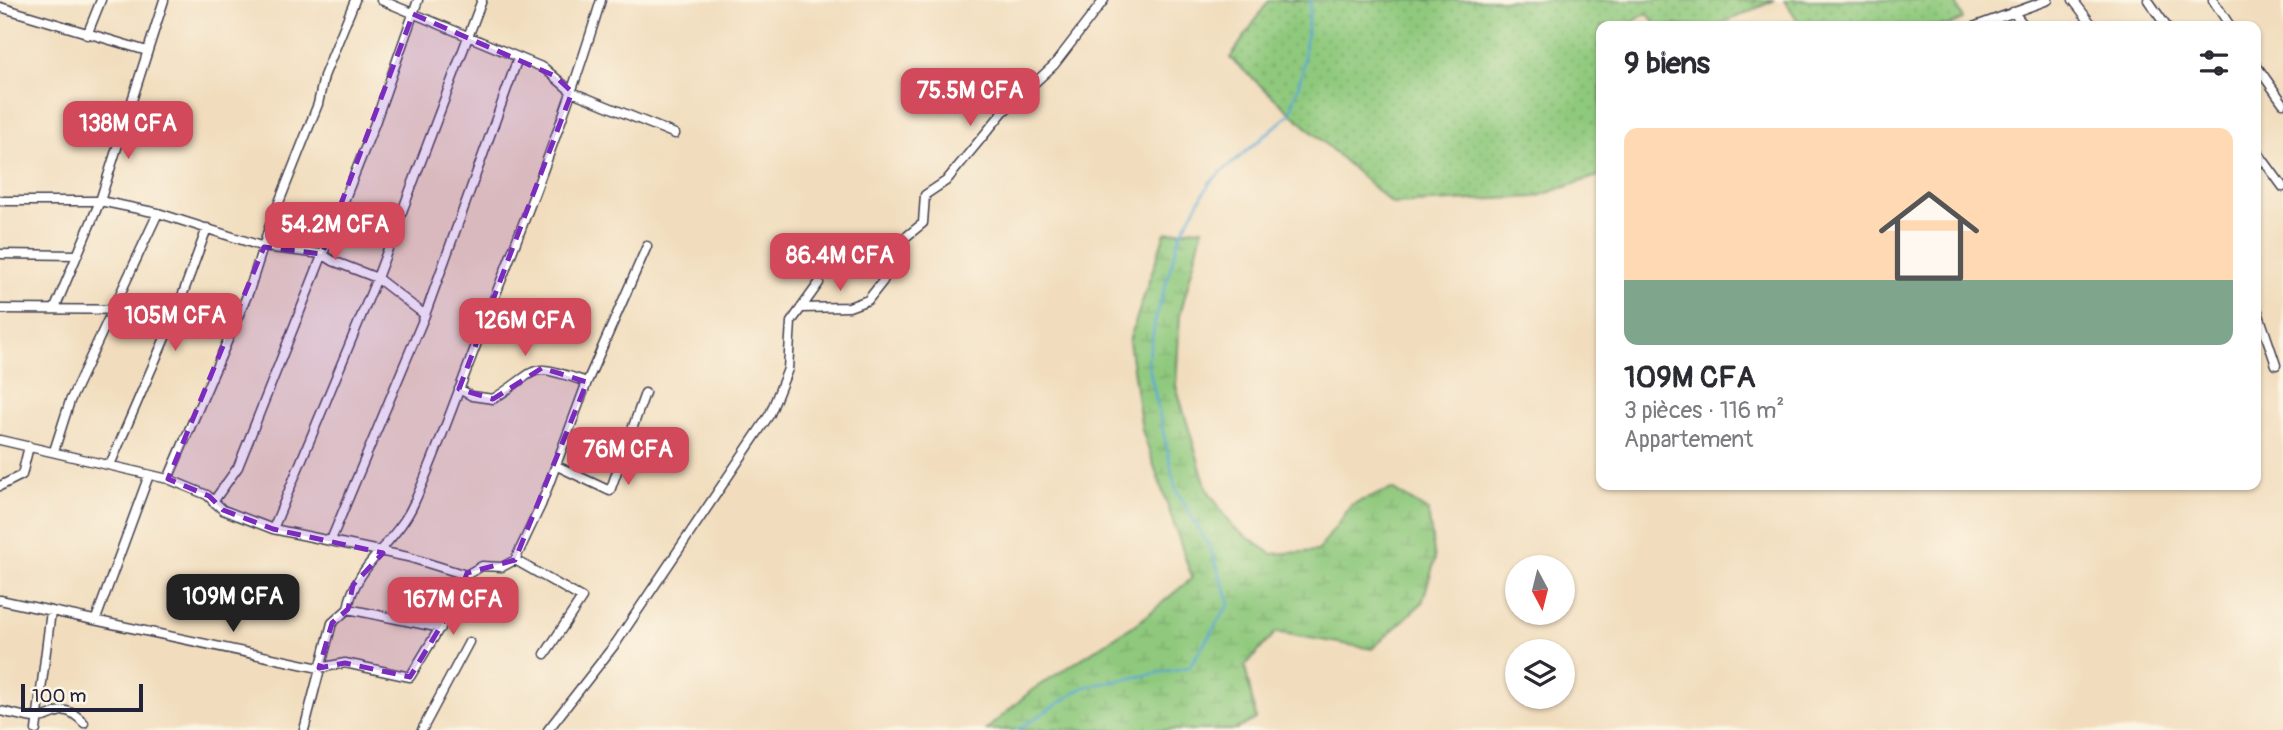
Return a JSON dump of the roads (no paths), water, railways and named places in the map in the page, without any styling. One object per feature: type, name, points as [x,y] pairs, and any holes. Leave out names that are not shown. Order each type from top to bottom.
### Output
[{"type":"street","points":[[86,35],[101,0]]},
{"type":"street","points":[[55,308],[100,201],[164,0]]},
{"type":"street","points":[[168,479],[264,247],[318,104],[324,75],[355,0]]},
{"type":"street","points":[[381,0],[544,68],[572,92],[675,134]]},
{"type":"street","points":[[213,502],[238,467],[375,122],[418,0]]},
{"type":"street","points":[[273,530],[377,278],[482,0]]},
{"type":"street","points":[[304,730],[332,623],[348,609],[355,581],[381,551],[413,506],[572,92],[601,0]]},
{"type":"street","points":[[801,308],[849,307],[868,300],[883,281],[901,241],[923,223],[925,195],[946,181],[1003,112],[1054,65],[1104,0]]},
{"type":"street","points":[[1989,21],[2048,0]]},
{"type":"street","points":[[2073,0],[2089,21]]},
{"type":"street","points":[[2148,0],[2163,21]]},
{"type":"street","points":[[2213,0],[2227,21]]},
{"type":"street","points":[[0,7],[86,35],[147,51]]},
{"type":"street","points":[[2013,12],[2021,21]]},
{"type":"street","points":[[331,540],[425,315],[518,58]]},
{"type":"street","points":[[2261,72],[2283,103]]},
{"type":"street","points":[[2261,157],[2283,187]]},
{"type":"street","points":[[0,201],[100,201],[158,213],[264,247],[322,254],[332,261],[377,278],[425,315]]},
{"type":"street","points":[[54,451],[70,401],[158,213]]},
{"type":"street","points":[[110,465],[177,310],[207,228]]},
{"type":"street","points":[[0,600],[319,668],[345,663],[410,677],[459,596],[466,575],[482,566],[502,567],[515,559],[557,466],[587,382],[647,246]]},
{"type":"street","points":[[0,254],[77,255]]},
{"type":"street","points":[[548,730],[616,643],[770,414],[788,369],[790,322],[819,283]]},
{"type":"street","points":[[0,309],[177,310],[237,316]]},
{"type":"street","points":[[2261,321],[2276,365]]},
{"type":"street","points":[[459,389],[472,396],[493,399],[527,373],[542,368],[587,382]]},
{"type":"street","points":[[557,466],[610,491],[645,393]]},
{"type":"street","points":[[0,440],[168,479],[208,495],[223,510],[273,530],[381,551],[466,575]]},
{"type":"street","points":[[0,486],[22,475],[29,446]]},
{"type":"street","points":[[96,619],[149,475]]},
{"type":"street","points":[[515,559],[582,598],[545,654]]},
{"type":"street","points":[[348,609],[441,628]]},
{"type":"street","points":[[36,730],[51,611]]},
{"type":"street","points":[[422,730],[469,642]]},
{"type":"street","points":[[0,711],[36,718],[57,709],[69,711],[84,723]]},
{"type":"waterway","points":[[1017,730],[1084,687],[1189,667],[1230,603],[1210,548],[1176,490],[1148,362],[1155,321],[1180,235],[1210,182],[1290,114],[1302,73],[1311,0]]}]
